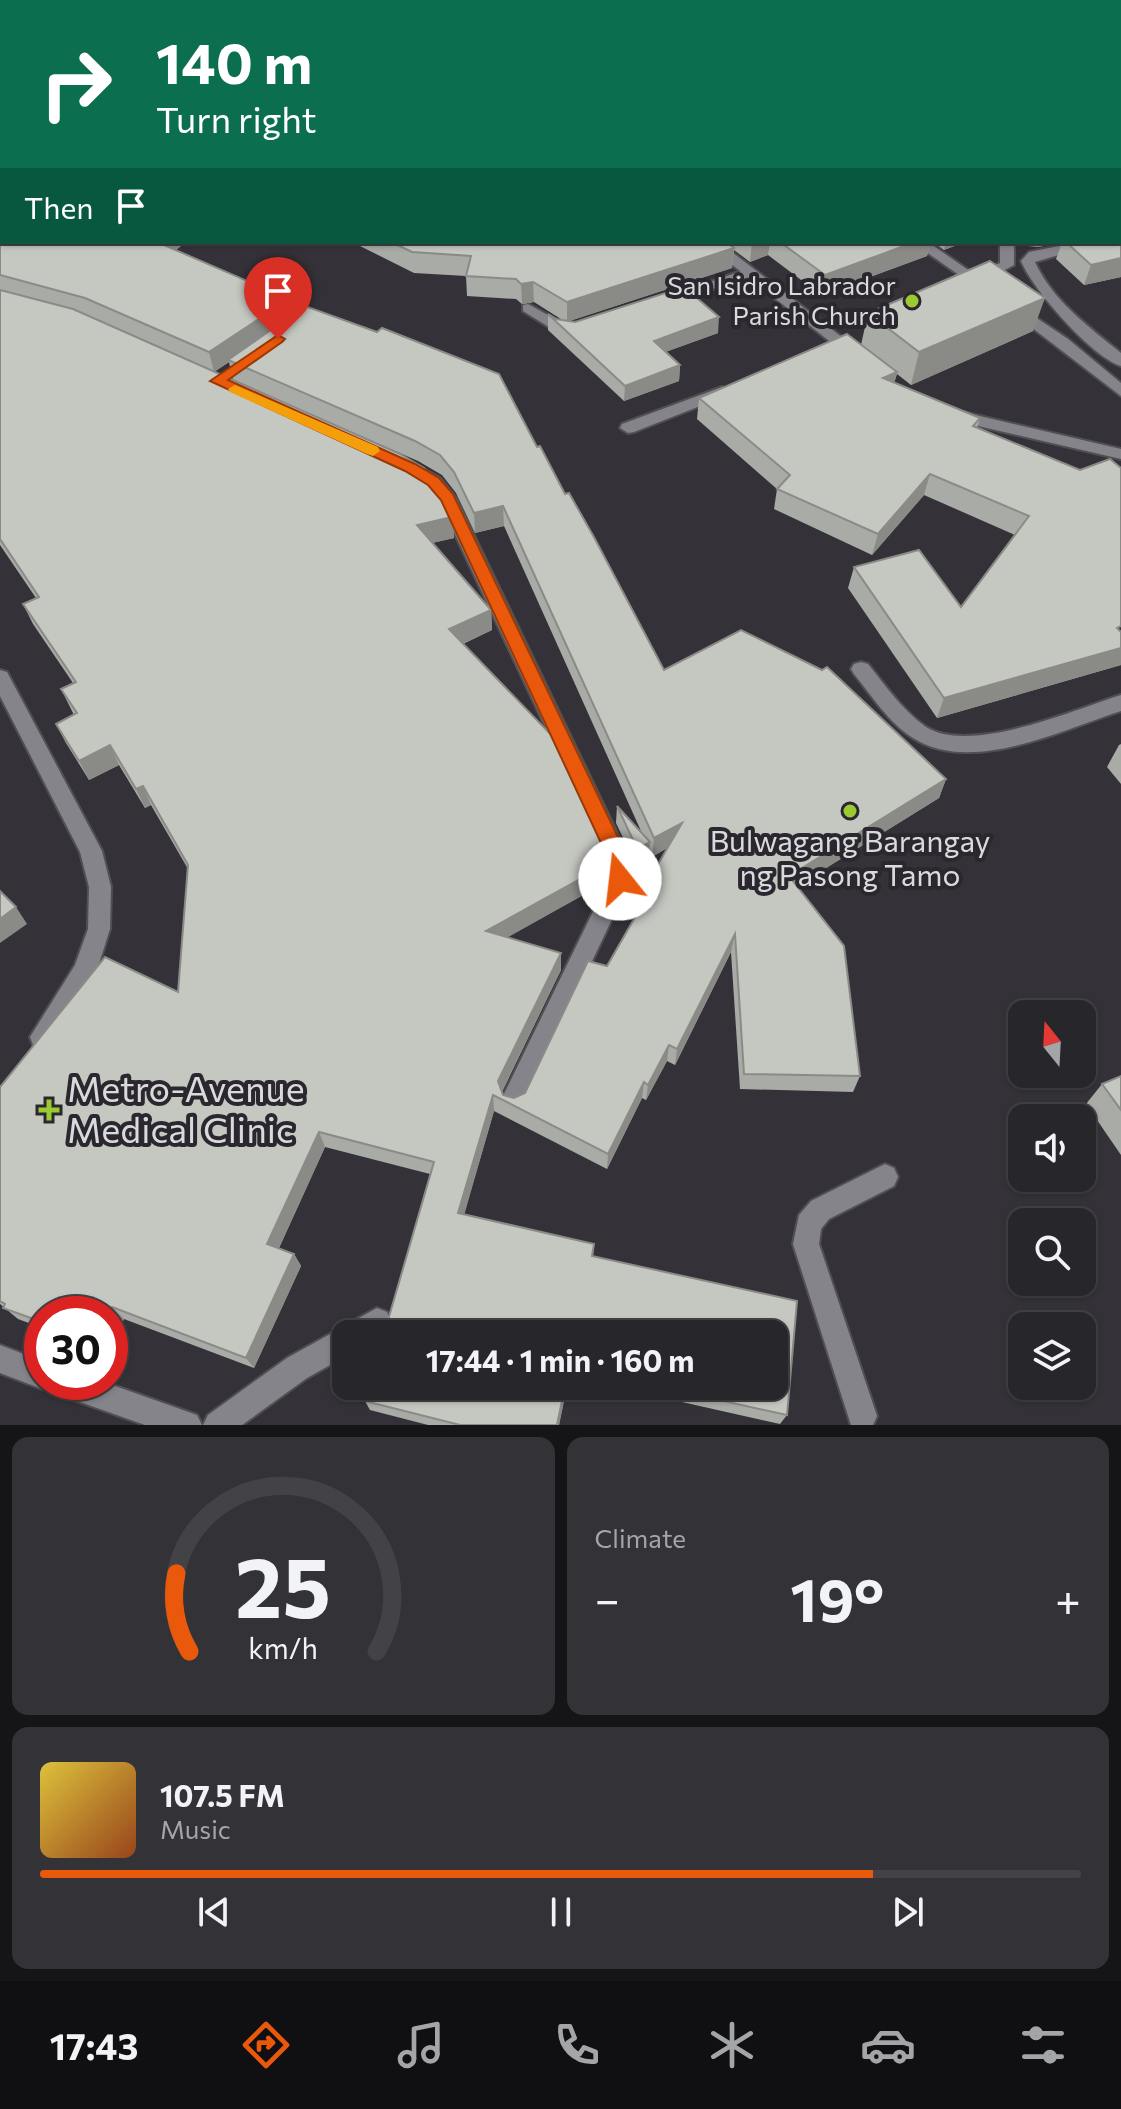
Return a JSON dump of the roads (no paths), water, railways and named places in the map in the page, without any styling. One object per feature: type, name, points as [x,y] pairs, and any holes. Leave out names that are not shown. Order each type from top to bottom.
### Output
[{"type":"street","points":[[713,244],[750,272],[837,348],[867,363]]},
{"type":"street","points":[[922,244],[1063,342],[1121,391]]},
{"type":"street","points":[[975,280],[1007,265],[1007,244]]},
{"type":"street","points":[[1093,244],[1034,255],[1028,261],[1030,269],[1055,301],[1121,361]]},
{"type":"street","points":[[647,306],[750,272]]},
{"type":"street","points":[[528,308],[562,329],[574,330],[589,325]]},
{"type":"street","points":[[628,428],[744,384]]},
{"type":"street","points":[[937,409],[961,418],[1121,454]]},
{"type":"street","points":[[396,462],[434,482],[447,498],[619,860],[620,879],[514,1098]]},
{"type":"street","points":[[861,669],[910,729],[929,739],[953,745],[1000,741],[1121,703]]},
{"type":"street","points":[[0,677],[91,851],[100,887],[99,929],[85,970],[52,1024],[26,1057]]},
{"type":"street","points":[[862,1416],[806,1244],[808,1224],[820,1210],[885,1177]]},
{"type":"street","points":[[218,1425],[297,1368],[332,1348]]},
{"type":"street","points":[[0,1359],[24,1368]]},
{"type":"street","points":[[115,1400],[187,1425]]},
{"type":"place","name":"San Isidro Labrador Parish Church","points":[[912,301]]},
{"type":"place","name":"Bulwagang Barangay ng Pasong Tamo","points":[[850,811]]},
{"type":"place","name":"Metro-Avenue Medical Clinic","points":[[49,1110]]}]
